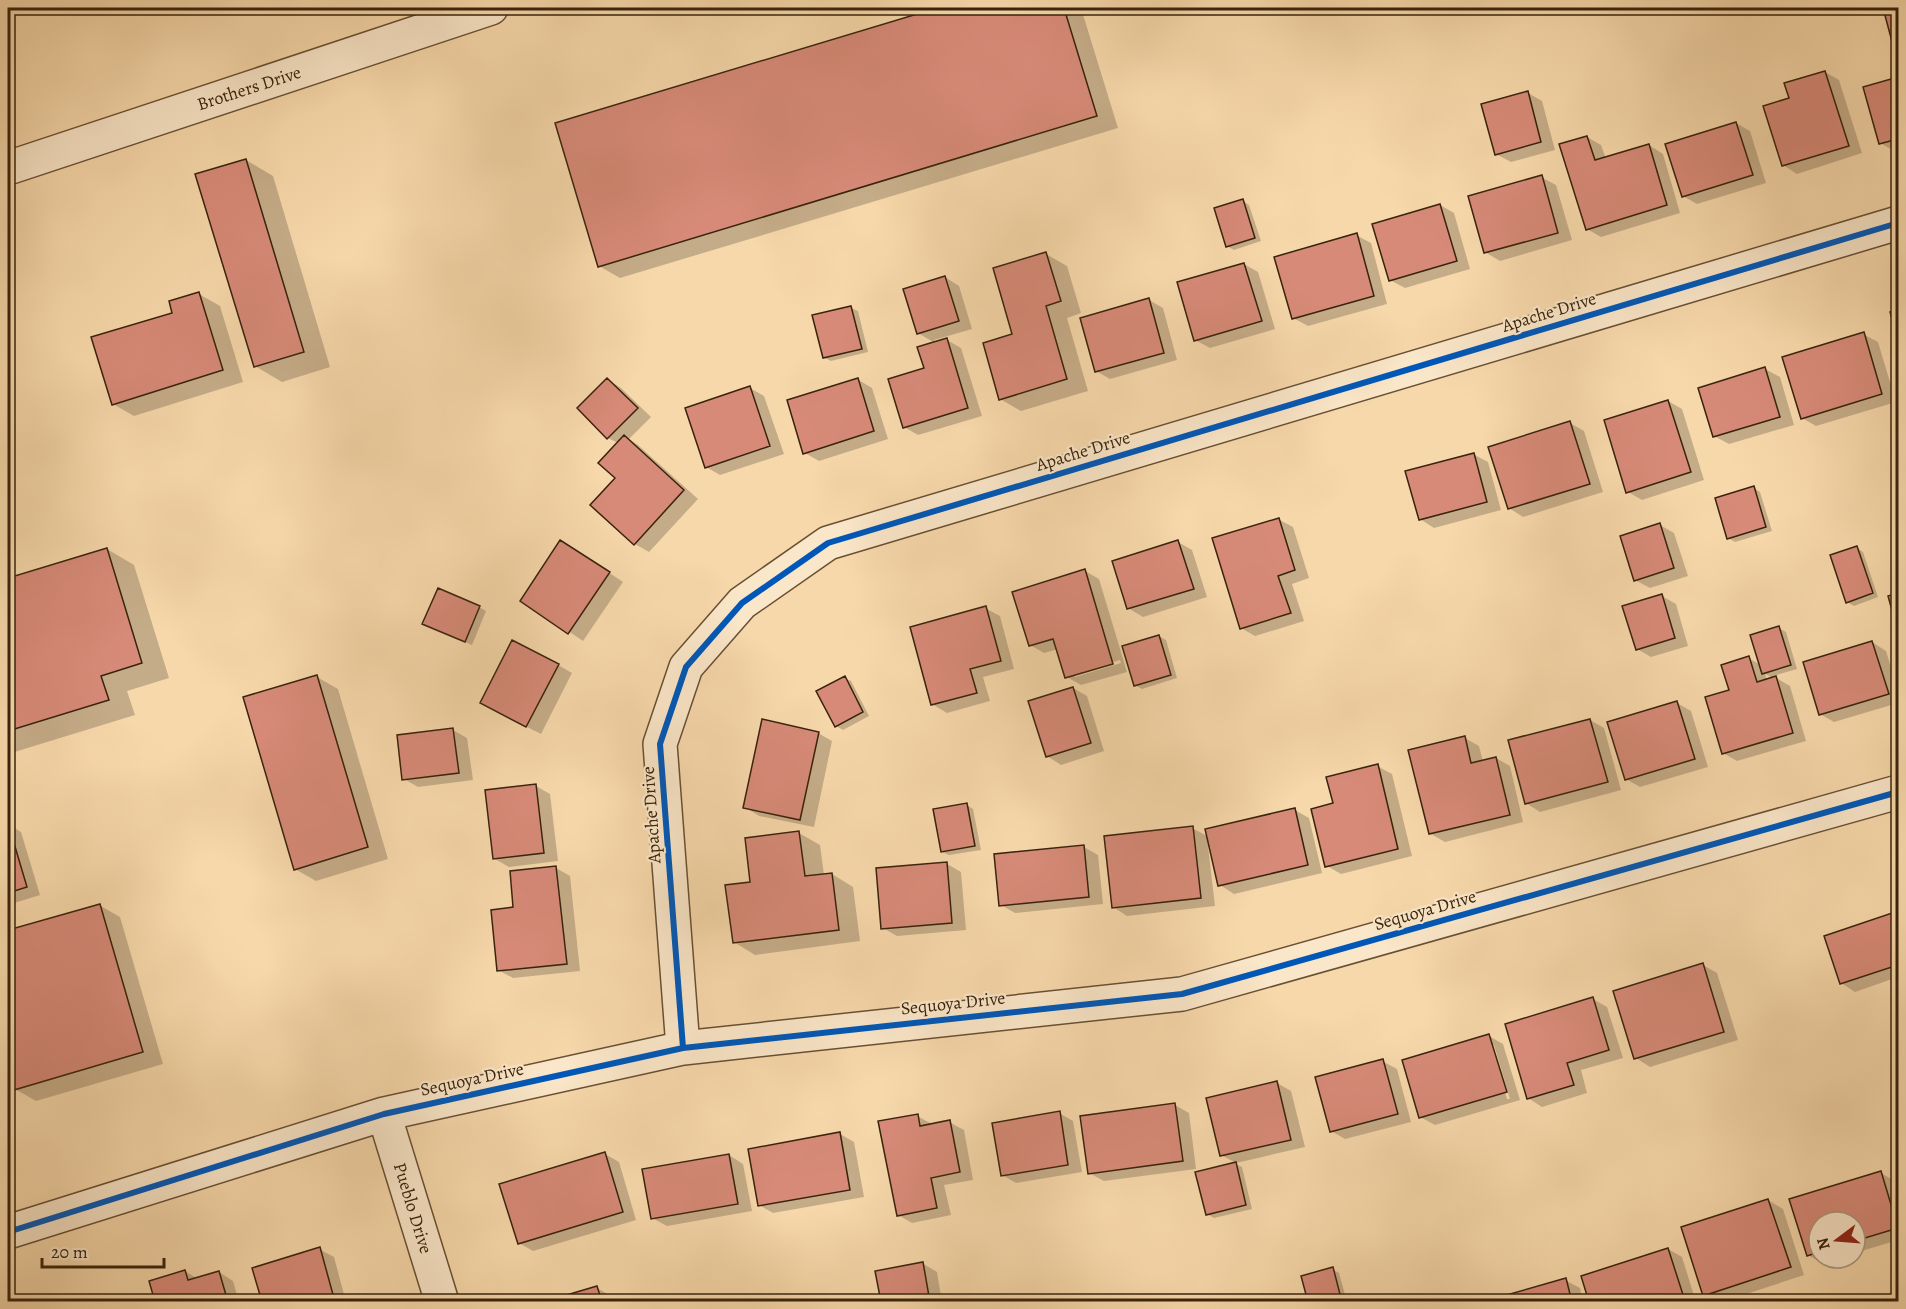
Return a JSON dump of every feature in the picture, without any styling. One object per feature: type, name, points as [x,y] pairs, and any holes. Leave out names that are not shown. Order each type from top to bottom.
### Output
[{"type":"street","name":"Brothers Drive","points":[[8,168],[491,8]]},
{"type":"street","name":"Apache Drive","points":[[684,1048],[660,744],[686,667],[742,603],[828,543],[1899,223]]},
{"type":"street","name":"Sequoya Drive","points":[[8,1232],[384,1114],[684,1048],[1182,994],[1899,792]]},
{"type":"street","name":"Pueblo Drive","points":[[384,1114],[442,1302]]},
{"type":"building","points":[[937,8],[1064,8],[1097,116],[598,267],[555,123]]},
{"type":"building","points":[[1883,8],[1898,8],[1898,48],[1894,49]]},
{"type":"building","points":[[1825,71],[1849,146],[1782,166],[1763,106],[1789,98],[1784,83]]},
{"type":"building","points":[[1898,77],[1898,139],[1879,144],[1863,87]]},
{"type":"building","points":[[1528,91],[1541,142],[1495,155],[1481,104]]},
{"type":"building","points":[[1736,122],[1753,175],[1682,197],[1665,144]]},
{"type":"building","points":[[1587,136],[1595,160],[1649,144],[1667,205],[1586,230],[1559,144]]},
{"type":"building","points":[[246,159],[304,352],[254,367],[195,174]]},
{"type":"building","points":[[1542,175],[1558,233],[1484,253],[1468,196]]},
{"type":"building","points":[[1243,199],[1255,238],[1226,247],[1214,208]]},
{"type":"building","points":[[1440,204],[1457,261],[1389,281],[1372,224]]},
{"type":"building","points":[[1357,233],[1374,296],[1292,319],[1274,257]]},
{"type":"building","points":[[1046,252],[1061,301],[1046,306],[1067,379],[999,400],[983,343],[1012,334],[993,268]]},
{"type":"building","points":[[1244,263],[1262,321],[1194,341],[1177,282]]},
{"type":"building","points":[[945,276],[959,321],[917,334],[903,289]]},
{"type":"building","points":[[199,292],[223,370],[112,405],[91,337],[172,313],[169,301]]},
{"type":"building","points":[[1149,298],[1164,353],[1095,372],[1080,318]]},
{"type":"building","points":[[851,306],[862,349],[823,358],[812,315]]},
{"type":"building","points":[[1898,309],[1898,340],[1890,312]]},
{"type":"building","points":[[1864,332],[1882,394],[1801,419],[1782,357]]},
{"type":"building","points":[[947,338],[968,408],[903,428],[888,379],[924,368],[917,347]]},
{"type":"building","points":[[1765,367],[1780,417],[1713,437],[1698,388]]},
{"type":"building","points":[[607,378],[638,408],[607,439],[577,408]]},
{"type":"building","points":[[858,378],[874,431],[803,454],[787,400]]},
{"type":"building","points":[[750,386],[770,446],[705,468],[685,408]]},
{"type":"building","points":[[1668,400],[1691,472],[1626,493],[1604,420]]},
{"type":"building","points":[[1570,421],[1590,484],[1508,509],[1488,447]]},
{"type":"building","points":[[624,435],[684,490],[634,545],[590,505],[615,478],[598,463]]},
{"type":"building","points":[[1474,453],[1487,502],[1419,520],[1405,471]]},
{"type":"building","points":[[1754,486],[1766,527],[1727,539],[1715,498]]},
{"type":"building","points":[[1279,518],[1295,570],[1278,576],[1291,613],[1240,629],[1212,538]]},
{"type":"building","points":[[1660,523],[1674,568],[1634,581],[1620,536]]},
{"type":"building","points":[[560,540],[610,572],[568,634],[520,601]]},
{"type":"building","points":[[1178,540],[1194,589],[1127,609],[1112,561]]},
{"type":"building","points":[[1857,546],[1873,593],[1846,603],[1830,555]]},
{"type":"building","points":[[107,548],[142,663],[101,676],[109,700],[8,731],[8,578]]},
{"type":"building","points":[[1085,569],[1113,664],[1065,678],[1053,639],[1029,646],[1012,592]]},
{"type":"building","points":[[438,588],[480,606],[465,642],[422,624]]},
{"type":"building","points":[[1898,593],[1898,632],[1888,596]]},
{"type":"building","points":[[1662,594],[1675,638],[1636,650],[1622,606]]},
{"type":"building","points":[[986,606],[1001,661],[970,669],[977,693],[931,705],[910,627]]},
{"type":"building","points":[[1779,626],[1791,665],[1762,674],[1750,635]]},
{"type":"building","points":[[1159,635],[1171,675],[1134,686],[1122,646]]},
{"type":"building","points":[[512,640],[559,664],[526,727],[480,703]]},
{"type":"building","points":[[1872,641],[1889,694],[1819,715],[1803,662]]},
{"type":"building","points":[[1749,656],[1757,682],[1776,676],[1793,733],[1722,754],[1705,697],[1729,690],[1721,665]]},
{"type":"building","points":[[317,675],[368,847],[294,870],[243,697]]},
{"type":"building","points":[[845,676],[863,712],[835,727],[816,691]]},
{"type":"building","points":[[1073,687],[1091,743],[1046,757],[1028,701]]},
{"type":"building","points":[[1677,701],[1695,759],[1625,780],[1607,722]]},
{"type":"building","points":[[762,719],[819,732],[800,820],[743,808]]},
{"type":"building","points":[[1590,719],[1608,782],[1525,804],[1508,740]]},
{"type":"building","points":[[453,728],[459,773],[402,780],[397,735]]},
{"type":"building","points":[[1465,736],[1471,763],[1496,757],[1510,815],[1429,834],[1408,750]]},
{"type":"building","points":[[1378,764],[1398,849],[1325,867],[1311,809],[1333,803],[1326,777]]},
{"type":"building","points":[[536,784],[544,853],[493,859],[485,790]]},
{"type":"building","points":[[967,803],[975,846],[941,852],[933,809]]},
{"type":"building","points":[[1295,808],[1308,865],[1218,886],[1205,829]]},
{"type":"building","points":[[8,823],[27,887],[8,893]]},
{"type":"building","points":[[1193,826],[1201,898],[1112,908],[1104,836]]},
{"type":"building","points":[[799,831],[805,876],[832,873],[839,930],[733,943],[725,885],[750,882],[745,838]]},
{"type":"building","points":[[1084,845],[1089,897],[999,906],[994,854]]},
{"type":"building","points":[[947,862],[952,923],[881,929],[876,868]]},
{"type":"building","points":[[556,866],[567,964],[497,971],[491,910],[513,907],[510,871]]},
{"type":"building","points":[[100,904],[143,1052],[14,1090],[8,1068],[8,930]]},
{"type":"building","points":[[1898,911],[1898,965],[1840,984],[1824,936]]},
{"type":"building","points":[[1703,963],[1724,1032],[1634,1059],[1613,991]]},
{"type":"building","points":[[1593,997],[1609,1050],[1567,1063],[1574,1085],[1527,1099],[1505,1024]]},
{"type":"building","points":[[1489,1034],[1507,1092],[1419,1118],[1402,1060]]},
{"type":"building","points":[[1383,1059],[1398,1114],[1330,1132],[1315,1077]]},
{"type":"building","points":[[1277,1081],[1291,1140],[1220,1156],[1206,1098]]},
{"type":"building","points":[[1175,1103],[1183,1161],[1088,1174],[1080,1116]]},
{"type":"building","points":[[1060,1111],[1068,1165],[1001,1176],[992,1123]]},
{"type":"building","points":[[918,1114],[920,1126],[950,1120],[960,1172],[931,1178],[937,1208],[897,1216],[878,1121]]},
{"type":"building","points":[[840,1132],[850,1190],[758,1206],[748,1149]]},
{"type":"building","points":[[605,1152],[623,1212],[518,1244],[499,1184]]},
{"type":"building","points":[[729,1154],[738,1204],[651,1219],[642,1169]]},
{"type":"building","points":[[1236,1162],[1246,1205],[1206,1215],[1195,1172]]},
{"type":"building","points":[[1881,1171],[1898,1228],[1867,1237],[1867,1210],[1807,1210],[1807,1256],[1789,1199]]},
{"type":"building","points":[[1768,1199],[1791,1267],[1703,1296],[1681,1227]]},
{"type":"building","points":[[320,1247],[335,1302],[262,1302],[252,1268]]},
{"type":"building","points":[[1668,1248],[1685,1301],[1589,1302],[1581,1276]]},
{"type":"building","points":[[923,1262],[930,1302],[881,1302],[875,1271]]},
{"type":"building","points":[[1333,1267],[1342,1302],[1308,1302],[1301,1276]]},
{"type":"building","points":[[185,1270],[188,1280],[219,1271],[228,1302],[155,1302],[149,1281]]},
{"type":"building","points":[[1566,1278],[1572,1302],[1482,1302]]},
{"type":"building","points":[[597,1286],[602,1302],[543,1302]]},
{"type":"cycle path","points":[[683,1048],[660,744],[686,667],[742,603],[828,543],[1898,223]]},
{"type":"cycle path","points":[[8,1232],[384,1114],[683,1048],[1182,994],[1898,792]]}]
